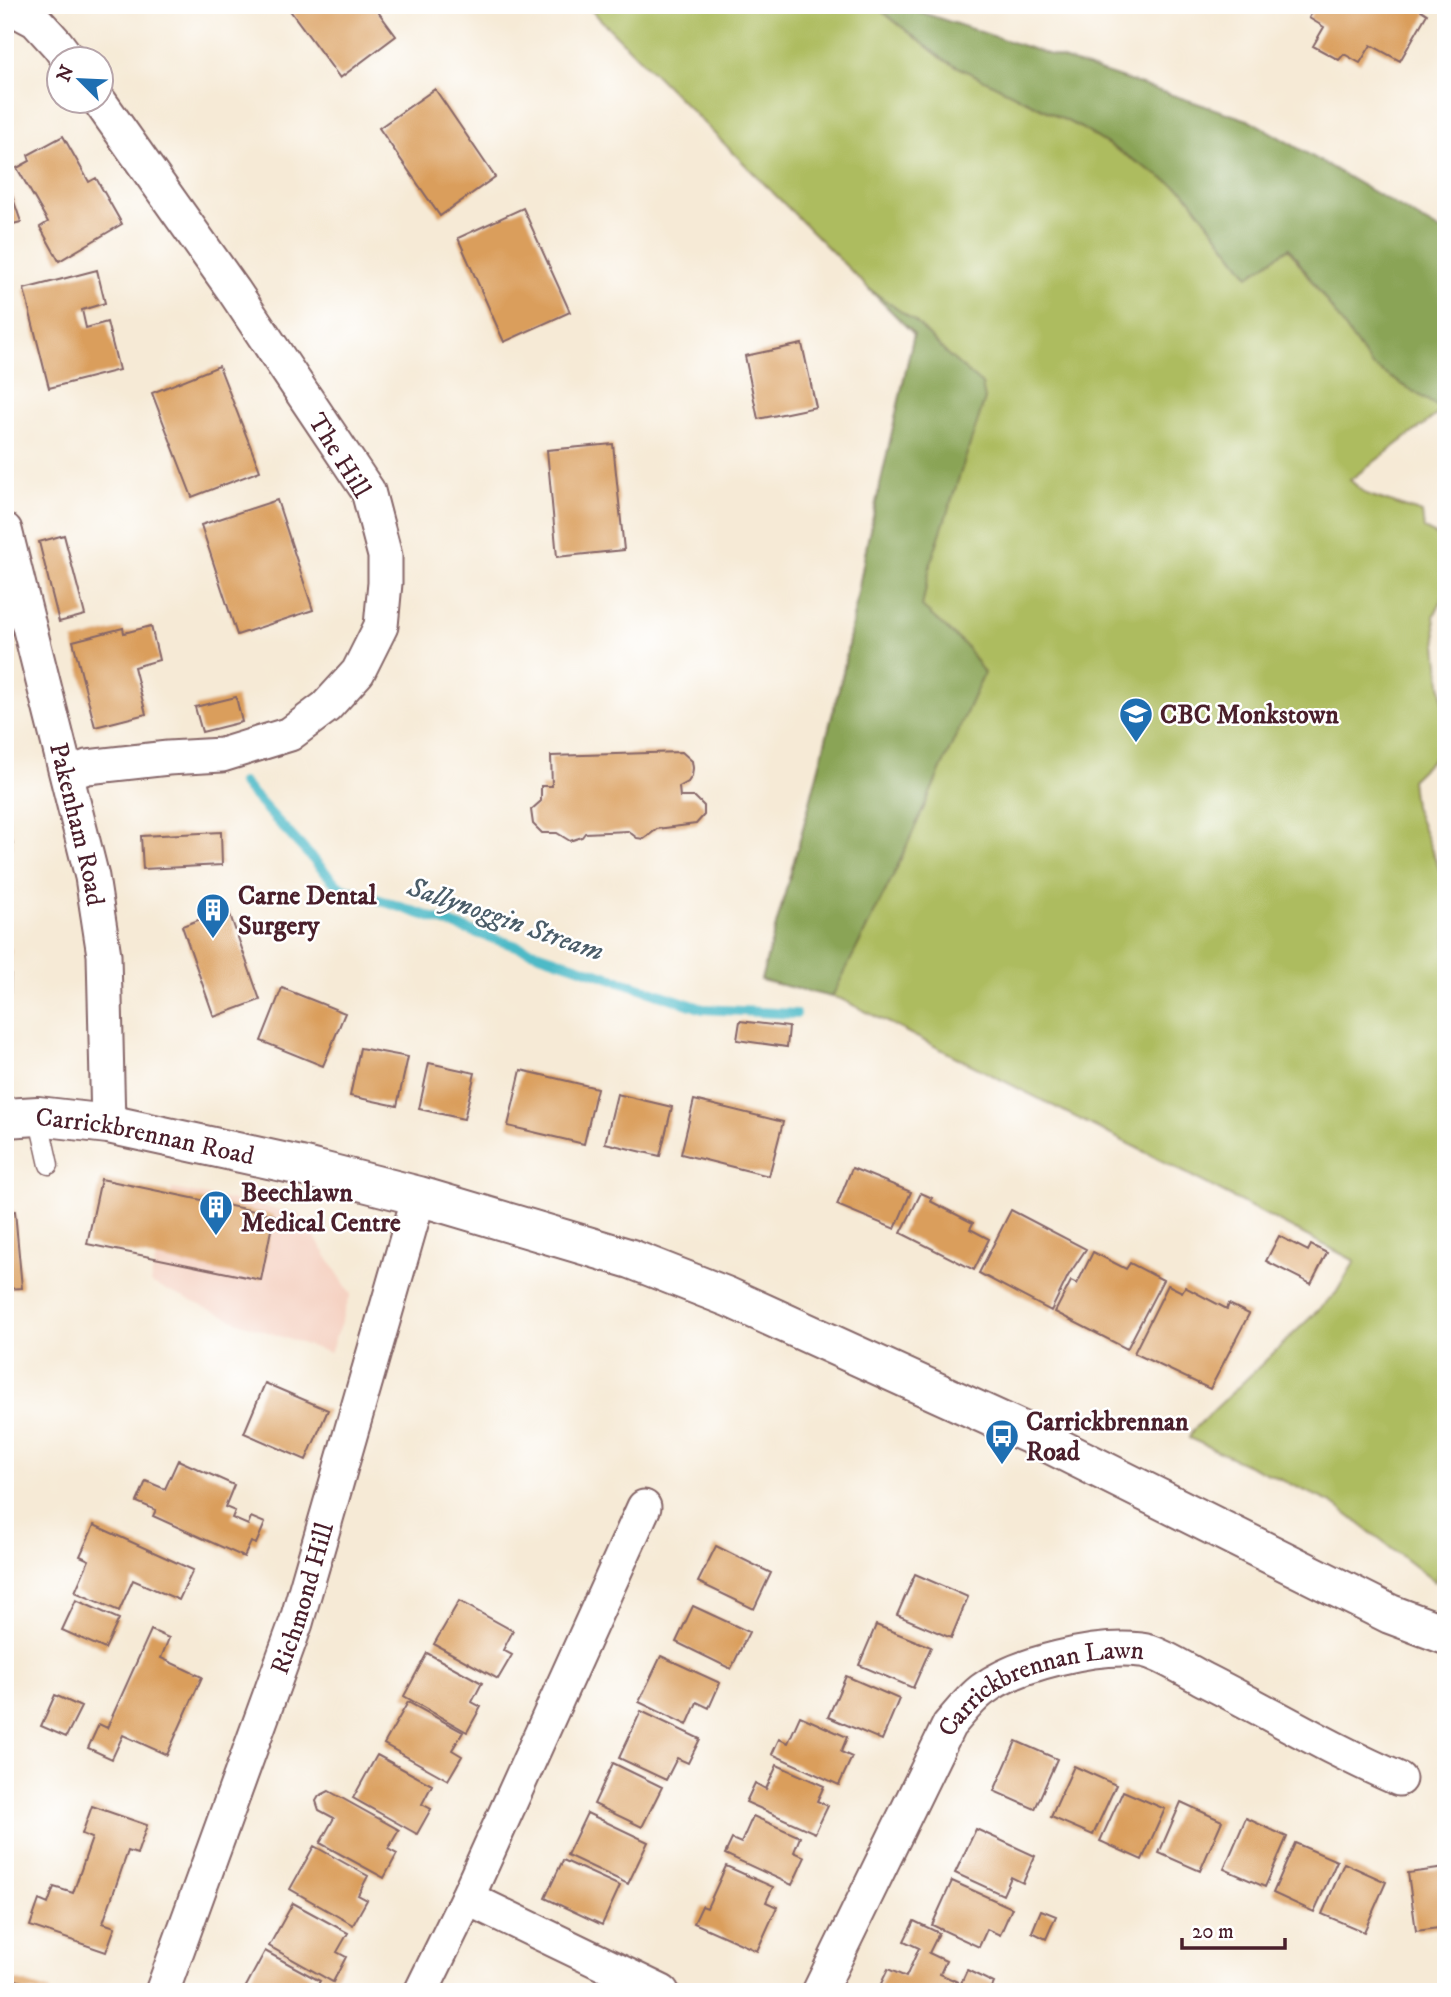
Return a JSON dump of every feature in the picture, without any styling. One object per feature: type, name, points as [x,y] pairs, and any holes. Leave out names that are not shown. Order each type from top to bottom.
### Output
[{"type":"main road","name":"Carrickbrennan Road","points":[[22,1117],[108,1124],[301,1166],[419,1196],[631,1259],[727,1297],[1040,1438],[1390,1614],[1446,1635]]},
{"type":"street","points":[[6,5],[36,21],[57,46]]},
{"type":"street","name":"The Hill","points":[[67,774],[87,767],[222,755],[290,734],[326,707],[358,672],[381,626],[385,583],[385,556],[368,491],[234,290],[110,116]]},
{"type":"street","name":"Pakenham Road","points":[[5,530],[92,877],[104,955],[108,1124]]},
{"type":"street","name":"Richmond Hill","points":[[162,1992],[296,1623],[419,1196]]},
{"type":"street","points":[[421,1992],[467,1898],[644,1507]]},
{"type":"street","name":"Carrickbrennan Lawn","points":[[819,1992],[949,1725],[981,1690],[1013,1672],[1083,1653],[1143,1650],[1218,1686],[1354,1760],[1399,1779]]},
{"type":"street","points":[[467,1898],[662,1992]]},
{"type":"lane","points":[[22,1117],[49,1165]]},
{"type":"shaded area","points":[[172,1189],[300,1214],[351,1294],[330,1353],[241,1323],[150,1283]]},
{"type":"green space","name":"CBC Monkstown","points":[[586,5],[874,5],[944,60],[1081,128],[1184,191],[1248,275],[1288,248],[1371,364],[1443,410],[1350,480],[1366,494],[1422,513],[1424,529],[1446,540],[1446,591],[1434,616],[1446,731],[1437,755],[1411,780],[1414,806],[1446,886],[1446,1554],[1435,1582],[1332,1503],[1189,1438],[1192,1431],[1336,1293],[1355,1261],[841,999],[761,980],[843,673],[868,539],[914,334]]},
{"type":"green space","points":[[874,5],[899,5],[1251,121],[1446,234],[1446,408],[1443,410],[1371,365],[1289,248],[1249,276],[1184,191],[1081,128],[944,60]]},
{"type":"green space","points":[[868,288],[917,323],[948,355],[982,384],[985,399],[931,562],[922,607],[966,646],[984,673],[895,872],[832,997],[761,980],[843,673],[868,539],[914,334]]},
{"type":"building","points":[[286,5],[373,5],[396,36],[340,78]]},
{"type":"building","points":[[1316,5],[1413,5],[1427,14],[1400,61],[1371,45],[1360,63],[1344,54],[1339,60],[1313,46],[1324,27],[1309,18]]},
{"type":"building","points":[[435,89],[495,177],[440,216],[379,128]]},
{"type":"building","points":[[63,136],[89,182],[96,178],[122,224],[59,261],[40,227],[48,222],[17,168],[30,161],[28,155]]},
{"type":"building","points":[[5,175],[21,222],[5,226]]},
{"type":"building","points":[[523,208],[570,312],[504,342],[458,238]]},
{"type":"building","points":[[97,270],[105,303],[82,310],[86,328],[107,322],[119,370],[49,388],[24,289]]},
{"type":"building","points":[[802,344],[816,407],[758,419],[745,356]]},
{"type":"building","points":[[219,366],[260,471],[192,497],[152,393]]},
{"type":"building","points":[[613,444],[624,550],[557,557],[547,450]]},
{"type":"building","points":[[277,500],[313,610],[237,635],[201,525]]},
{"type":"building","points":[[64,535],[85,615],[59,622],[39,542]]},
{"type":"building","points":[[151,626],[159,660],[134,667],[146,714],[95,727],[73,641],[123,628],[124,633]]},
{"type":"building","points":[[236,697],[242,722],[202,732],[195,707]]},
{"type":"building","points":[[682,752],[692,761],[693,768],[688,782],[679,787],[680,797],[695,797],[704,806],[704,815],[696,824],[657,829],[644,839],[637,838],[628,831],[585,833],[582,837],[570,841],[557,833],[542,833],[533,824],[531,810],[541,801],[541,786],[552,786],[551,756]]},
{"type":"building","points":[[5,812],[8,812],[13,847],[5,848]]},
{"type":"building","points":[[221,832],[222,865],[143,869],[141,836]]},
{"type":"building","points":[[228,909],[260,1000],[214,1017],[182,926]]},
{"type":"building","points":[[5,948],[11,948],[10,1001],[5,1001]]},
{"type":"building","points":[[282,988],[345,1013],[323,1066],[261,1041]]},
{"type":"building","points":[[740,1021],[789,1027],[787,1047],[737,1040]]},
{"type":"building","points":[[360,1048],[408,1057],[397,1106],[350,1096]]},
{"type":"building","points":[[429,1063],[475,1073],[464,1119],[419,1109]]},
{"type":"building","points":[[521,1070],[597,1088],[584,1144],[508,1126]]},
{"type":"building","points":[[617,1094],[672,1107],[660,1156],[605,1143]]},
{"type":"building","points":[[694,1100],[783,1122],[769,1176],[681,1154]]},
{"type":"building","points":[[852,1168],[911,1192],[895,1229],[837,1205]]},
{"type":"building","points":[[101,1179],[274,1215],[261,1280],[87,1244]]},
{"type":"building","points":[[921,1193],[932,1198],[930,1201],[973,1223],[970,1229],[989,1239],[974,1270],[901,1233]]},
{"type":"building","points":[[1011,1210],[1086,1249],[1068,1276],[1051,1311],[979,1273]]},
{"type":"building","points":[[15,1211],[22,1288],[5,1289],[5,1212]]},
{"type":"building","points":[[1279,1236],[1308,1251],[1311,1245],[1327,1253],[1311,1284],[1266,1261]]},
{"type":"building","points":[[1093,1252],[1126,1269],[1130,1263],[1163,1280],[1127,1349],[1055,1312],[1071,1281],[1077,1284]]},
{"type":"building","points":[[1168,1285],[1182,1292],[1185,1287],[1227,1309],[1229,1304],[1249,1314],[1210,1389],[1134,1353]]},
{"type":"building","points":[[265,1383],[328,1410],[306,1460],[244,1433]]},
{"type":"building","points":[[178,1460],[234,1485],[225,1507],[235,1511],[232,1518],[248,1525],[251,1517],[265,1523],[256,1544],[251,1542],[244,1557],[153,1516],[156,1510],[137,1502],[146,1481],[165,1489]]},
{"type":"building","points":[[94,1525],[193,1570],[179,1600],[133,1580],[119,1611],[75,1592],[89,1560],[80,1556]]},
{"type":"building","points":[[716,1546],[771,1573],[754,1609],[698,1582]]},
{"type":"building","points":[[915,1574],[968,1597],[951,1638],[897,1615]]},
{"type":"building","points":[[76,1600],[119,1619],[105,1649],[62,1630]]},
{"type":"building","points":[[459,1601],[513,1631],[503,1650],[512,1655],[498,1679],[434,1644]]},
{"type":"building","points":[[693,1606],[749,1632],[731,1669],[676,1642]]},
{"type":"building","points":[[876,1625],[931,1647],[913,1688],[859,1665]]},
{"type":"building","points":[[151,1630],[169,1638],[161,1658],[202,1677],[167,1755],[123,1735],[112,1759],[88,1748],[99,1724],[107,1728]]},
{"type":"building","points":[[427,1653],[482,1683],[472,1702],[481,1707],[467,1732],[404,1696]]},
{"type":"building","points":[[661,1656],[720,1683],[709,1708],[697,1702],[687,1725],[639,1702]]},
{"type":"building","points":[[846,1676],[899,1699],[882,1740],[828,1717]]},
{"type":"building","points":[[55,1695],[81,1707],[66,1737],[41,1726]]},
{"type":"building","points":[[408,1702],[463,1732],[452,1750],[462,1756],[448,1780],[384,1744]]},
{"type":"building","points":[[641,1711],[700,1739],[688,1763],[677,1758],[666,1780],[619,1758]]},
{"type":"building","points":[[800,1716],[847,1737],[841,1752],[852,1757],[839,1785],[772,1754],[779,1739],[788,1743]]},
{"type":"building","points":[[1016,1741],[1057,1759],[1035,1809],[994,1791]]},
{"type":"building","points":[[377,1755],[432,1785],[422,1804],[431,1809],[417,1834],[353,1798]]},
{"type":"building","points":[[613,1763],[662,1787],[642,1827],[594,1804]]},
{"type":"building","points":[[777,1765],[824,1786],[817,1801],[828,1806],[815,1833],[746,1802],[755,1783],[766,1789]]},
{"type":"building","points":[[1074,1766],[1116,1785],[1093,1835],[1051,1817]]},
{"type":"building","points":[[329,1791],[399,1830],[388,1849],[397,1854],[384,1878],[320,1843],[334,1818],[319,1810],[316,1801],[319,1796]]},
{"type":"building","points":[[1123,1791],[1165,1809],[1142,1860],[1100,1841]]},
{"type":"building","points":[[1181,1802],[1222,1821],[1200,1871],[1159,1853]]},
{"type":"building","points":[[92,1806],[147,1825],[137,1854],[128,1851],[103,1923],[115,1927],[106,1952],[30,1926],[39,1900],[48,1904],[54,1887],[73,1893],[92,1838],[82,1834]]},
{"type":"building","points":[[587,1813],[648,1842],[628,1884],[567,1855]]},
{"type":"building","points":[[753,1816],[800,1837],[794,1852],[805,1857],[792,1885],[725,1854],[732,1839],[741,1843]]},
{"type":"building","points":[[1246,1818],[1287,1837],[1265,1887],[1224,1869]]},
{"type":"building","points":[[976,1829],[1035,1856],[1023,1883],[1011,1877],[1003,1895],[955,1873]]},
{"type":"building","points":[[1295,1843],[1337,1861],[1314,1912],[1273,1893]]},
{"type":"building","points":[[314,1846],[368,1876],[358,1895],[367,1900],[353,1925],[290,1889]]},
{"type":"building","points":[[563,1860],[620,1886],[602,1925],[545,1898]]},
{"type":"building","points":[[1344,1863],[1386,1882],[1364,1932],[1322,1914]]},
{"type":"building","points":[[726,1866],[773,1887],[766,1902],[777,1907],[757,1951],[694,1923],[702,1906],[707,1908]]},
{"type":"building","points":[[1446,1868],[1446,1927],[1416,1931],[1408,1873]]},
{"type":"building","points":[[952,1881],[1012,1908],[1000,1935],[987,1929],[979,1947],[932,1925]]},
{"type":"building","points":[[293,1903],[348,1933],[337,1952],[346,1957],[333,1982],[269,1946]]},
{"type":"building","points":[[1041,1910],[1056,1916],[1046,1939],[1032,1932]]},
{"type":"building","points":[[914,1921],[939,1933],[929,1953],[946,1961],[940,1974],[958,1982],[954,1992],[877,1992],[888,1969],[906,1977],[919,1948],[904,1941]]},
{"type":"building","points":[[265,1951],[320,1981],[314,1992],[243,1992]]},
{"type":"building","points":[[967,1970],[994,1983],[990,1992],[957,1992]]},
{"type":"building","points":[[16,1980],[50,1991],[50,1992],[11,1992]]},
{"type":"waterway","name":"Sallynoggin Stream","points":[[242,783],[338,886],[703,1009],[796,1014]]},
{"type":"place","name":"CBC Monkstown","points":[[1136,744]]},
{"type":"place","name":"Carne Dental Surgery","points":[[213,940]]},
{"type":"place","name":"Beechlawn Medical Centre","points":[[216,1237]]},
{"type":"place","name":"Carrickbrennan Road","points":[[1002,1466]]}]
